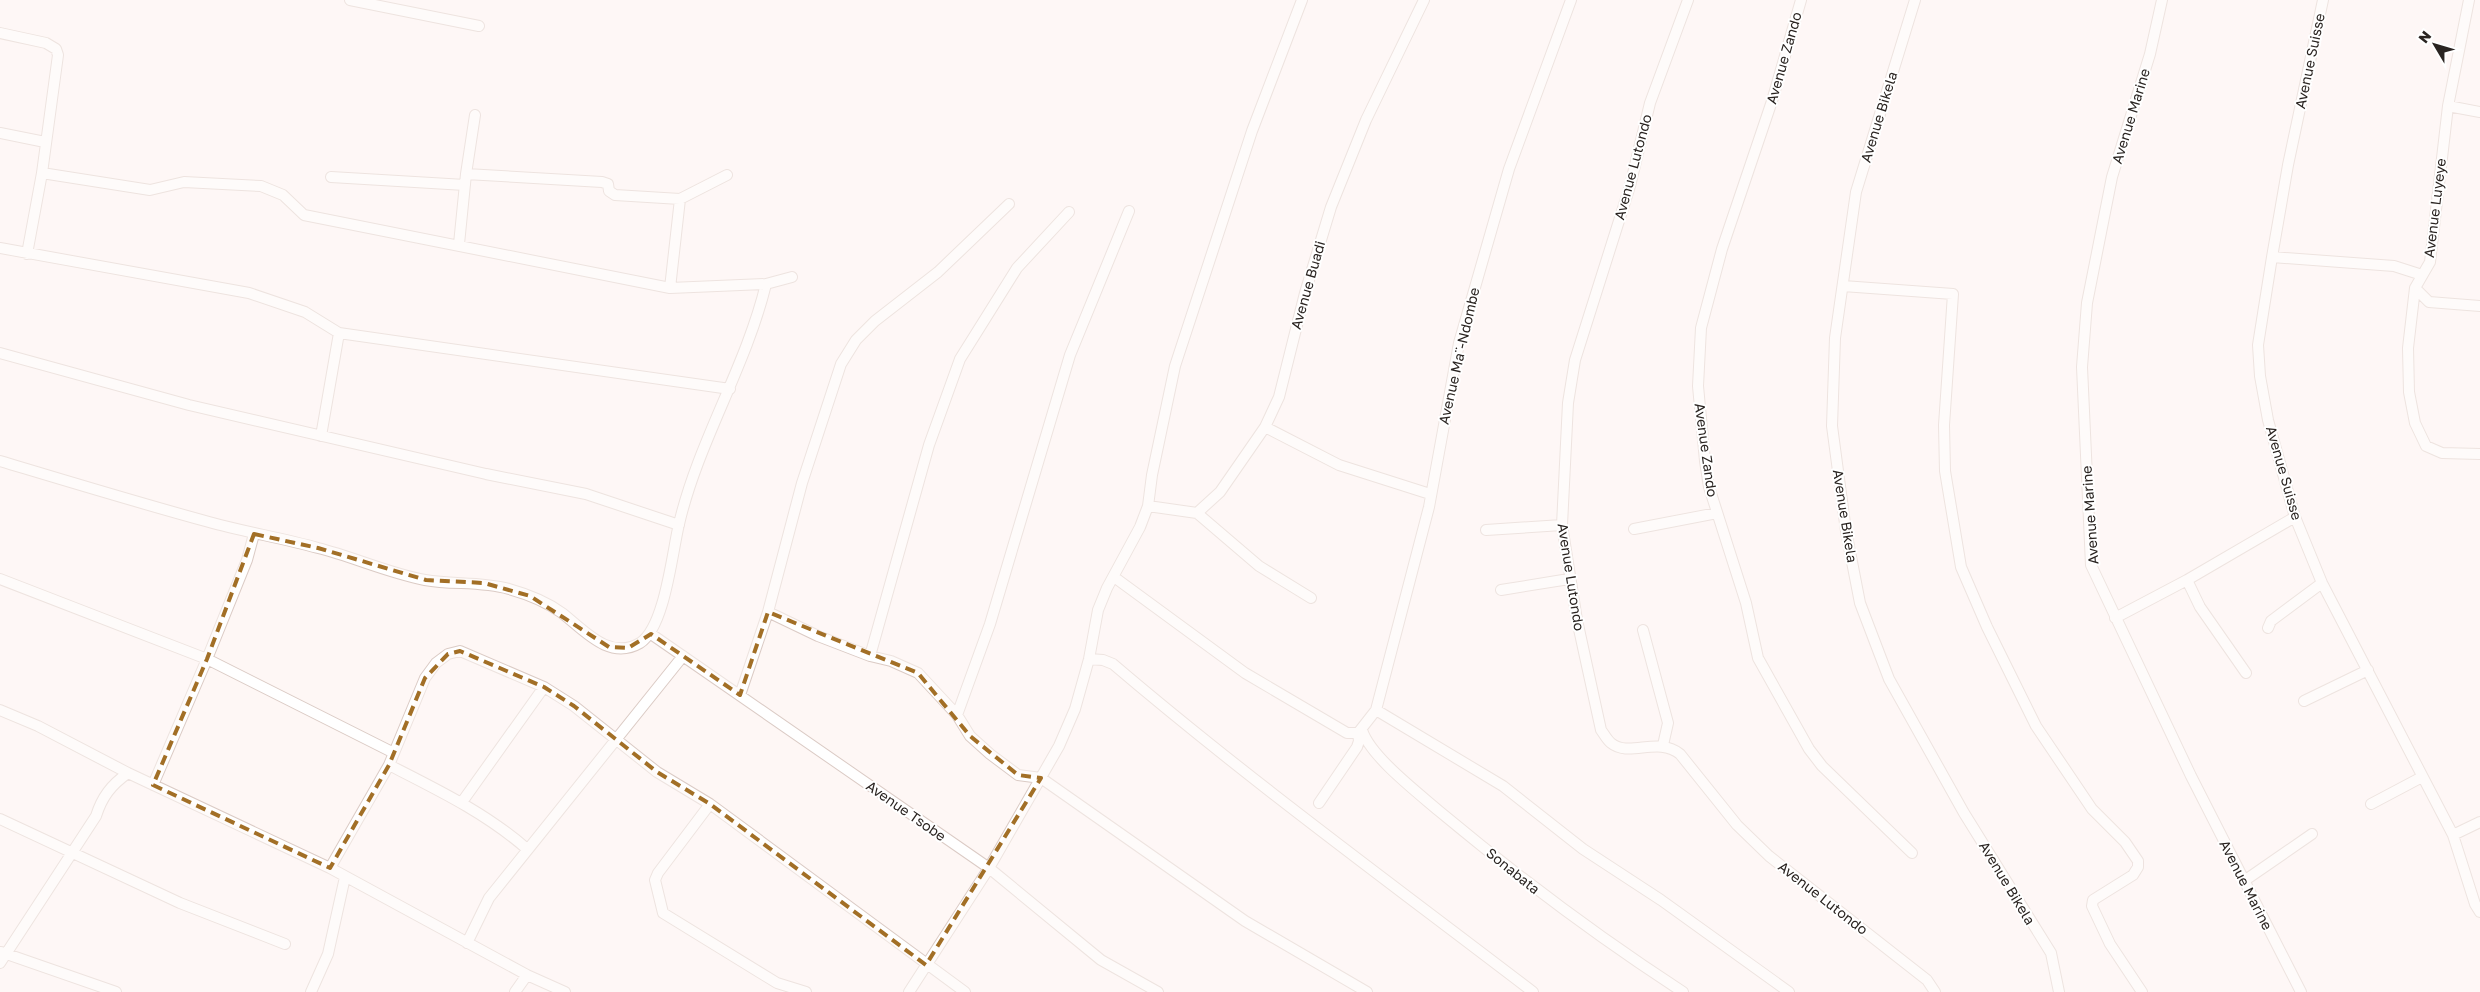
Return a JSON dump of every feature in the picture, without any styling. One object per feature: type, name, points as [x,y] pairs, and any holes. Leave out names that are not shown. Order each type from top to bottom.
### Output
[{"type":"street","points":[[350,0],[480,26]]},
{"type":"street","points":[[909,992],[989,868],[1041,778],[1074,709],[1089,659],[1098,610],[1140,527],[1148,506],[1152,475],[1175,366],[1252,131],[1302,0]]},
{"type":"street","name":"Avenue Buadi","points":[[1197,513],[1220,492],[1265,427],[1279,397],[1305,293],[1331,207],[1366,120],[1424,0]]},
{"type":"street","name":"Avenue Ma¨-Ndombe","points":[[1373,714],[1396,637],[1430,494],[1459,343],[1485,249],[1509,169],[1571,0]]},
{"type":"street","name":"Avenue Lutondo","points":[[1688,0],[1650,103],[1630,186],[1575,360],[1564,449],[1562,524],[1569,579],[1601,730],[1612,744],[1625,749],[1663,745],[1673,748],[1680,754],[1737,825],[1769,856],[1926,980],[1935,992]]},
{"type":"street","name":"Avenue Zando","points":[[1801,0],[1772,101],[1722,249],[1701,328],[1698,386],[1709,488],[1746,603],[1758,658],[1809,749],[1822,766],[1912,854]]},
{"type":"street","name":"Avenue Bikela","points":[[1914,0],[1856,192],[1835,338],[1832,426],[1846,531],[1860,603],[1889,679],[1924,744],[2014,896],[2051,953],[2060,992]]},
{"type":"street","name":"Avenue Marine","points":[[2162,0],[2150,54],[2112,177],[2087,304],[2082,367],[2091,566],[2244,881],[2301,992]]},
{"type":"street","name":"Avenue Suisse","points":[[2323,0],[2288,165],[2272,257],[2258,345],[2260,376],[2268,420],[2295,517],[2322,583],[2453,835],[2475,904],[2480,912]]},
{"type":"street","name":"Avenue Luyeye","points":[[2469,0],[2448,106],[2430,262],[2414,288],[2408,348],[2408,392],[2420,436],[2426,446],[2442,453],[2480,454]]},
{"type":"street","points":[[0,33],[46,43],[56,49],[58,56],[42,173],[27,254]]},
{"type":"street","points":[[2448,106],[2480,112]]},
{"type":"street","points":[[459,244],[465,179],[475,115]]},
{"type":"street","points":[[0,133],[45,142]]},
{"type":"street","points":[[42,173],[150,190],[184,182],[261,186],[283,195],[304,216],[459,244],[670,288],[766,284],[792,277]]},
{"type":"street","points":[[331,177],[602,182],[608,184],[609,191],[615,195],[680,198],[727,174]]},
{"type":"street","points":[[670,288],[680,198]]},
{"type":"street","points":[[740,695],[768,612],[802,483],[841,364],[856,340],[875,321],[938,272],[1009,204]]},
{"type":"street","points":[[870,656],[929,445],[960,359],[1017,268],[1069,212]]},
{"type":"street","points":[[957,715],[990,624],[1070,355],[1129,212]]},
{"type":"street","points":[[0,248],[249,293],[275,300],[305,312],[339,333],[730,389]]},
{"type":"street","points":[[2272,257],[2394,266],[2422,275]]},
{"type":"street","points":[[0,461],[254,534],[318,548],[426,580],[484,583],[530,596],[562,613],[594,639],[609,647],[628,648],[650,634],[662,605],[687,492],[730,389],[766,284]]},
{"type":"street","points":[[1843,286],[1953,294],[1944,425],[1945,471],[1961,567],[1987,627],[2036,726],[2092,809],[2125,842],[2138,861],[2138,867],[2133,875],[2101,893],[2092,900],[2092,906],[2110,944],[2142,992]]},
{"type":"street","points":[[2414,288],[2429,302],[2480,306]]},
{"type":"street","points":[[321,436],[339,333]]},
{"type":"street","points":[[0,353],[189,405],[486,474],[586,494],[679,525]]},
{"type":"street","points":[[1265,427],[1339,464],[1430,494]]},
{"type":"street","points":[[1148,506],[1197,513],[1259,566],[1311,598]]},
{"type":"street","points":[[1634,530],[1717,513]]},
{"type":"street","points":[[2115,618],[2187,580],[2295,517]]},
{"type":"street","points":[[1486,530],[1562,524]]},
{"type":"street","points":[[153,785],[247,560],[254,534]]},
{"type":"street","points":[[1114,577],[1244,673],[1347,733],[1360,731]]},
{"type":"street","points":[[1501,590],[1569,579]]},
{"type":"street","points":[[0,580],[207,659],[394,753]]},
{"type":"street","points":[[2187,580],[2204,613],[2246,673]]},
{"type":"street","points":[[2268,628],[2271,621],[2322,583]]},
{"type":"street","points":[[768,612],[870,656],[891,661],[918,673],[957,715],[970,736],[1018,775],[1041,778],[1237,916],[1367,992]]},
{"type":"street","points":[[1643,630],[1668,723],[1663,745]]},
{"type":"street","name":"Avenue Tsobe","points":[[650,634],[989,868],[1101,960],[1158,992]]},
{"type":"street","points":[[330,868],[389,765],[424,678],[436,663],[448,654],[460,651],[544,686],[574,706],[657,772],[710,804],[965,992]]},
{"type":"street","points":[[467,943],[489,898],[683,656]]},
{"type":"street","points":[[1089,659],[1103,660],[1113,664],[1162,706],[1297,812],[1533,992]]},
{"type":"street","points":[[2304,701],[2368,670]]},
{"type":"street","points":[[462,802],[544,686]]},
{"type":"street","points":[[0,710],[38,726],[128,773],[330,868],[527,975],[565,992]]},
{"type":"street","points":[[1319,803],[1357,747],[1360,731],[1373,714],[1503,786],[1583,848],[1686,917],[1789,992]]},
{"type":"street","name":"Sonabata","points":[[1360,731],[1369,746],[1417,792],[1518,877],[1683,992]]},
{"type":"street","points":[[389,765],[462,802],[509,833],[528,849]]},
{"type":"street","points":[[0,962],[3,952],[96,816],[101,801],[114,783],[128,773]]},
{"type":"street","points":[[2371,804],[2422,777]]},
{"type":"street","points":[[710,804],[658,873],[655,880],[663,913],[777,983],[806,992]]},
{"type":"street","points":[[0,819],[180,903],[284,944]]},
{"type":"street","points":[[2453,835],[2480,822]]},
{"type":"street","points":[[2244,881],[2312,834]]},
{"type":"street","points":[[311,992],[328,954],[345,877]]},
{"type":"street","points":[[3,952],[116,992]]},
{"type":"street","points":[[515,992],[527,975]]},
{"type":"highlighted area","points":[[254,534],[318,548],[426,580],[484,583],[530,596],[609,647],[628,648],[651,634],[740,695],[768,612],[918,673],[970,736],[1018,775],[1041,778],[926,965],[710,804],[657,772],[574,706],[544,687],[460,651],[448,654],[425,678],[389,765],[330,868],[153,785],[207,659]]}]
